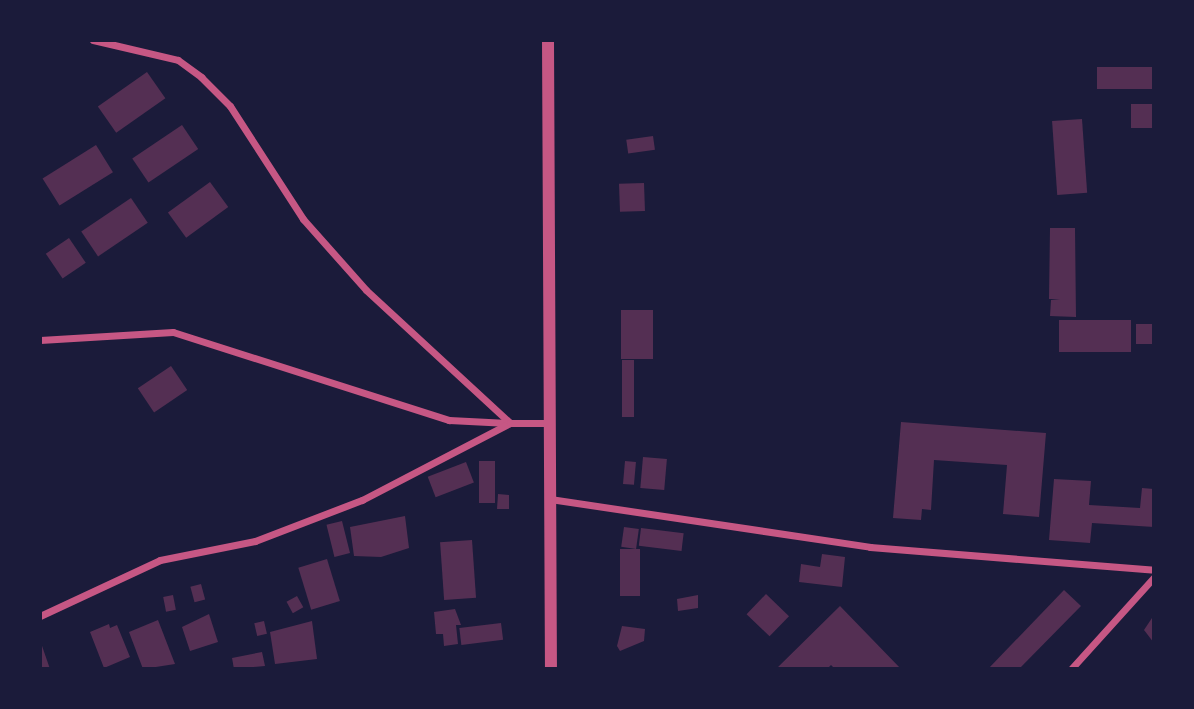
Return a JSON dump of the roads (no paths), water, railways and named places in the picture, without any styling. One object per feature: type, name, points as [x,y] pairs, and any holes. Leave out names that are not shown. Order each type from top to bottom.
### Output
[{"type":"street","points":[[93,40],[178,60],[201,77],[230,106],[303,219],[366,290],[510,423]]},
{"type":"street","points":[[548,40],[551,669]]},
{"type":"street","points":[[40,340],[173,331],[449,420],[550,424]]},
{"type":"street","points":[[40,616],[160,560],[255,541],[362,500],[510,423]]},
{"type":"street","points":[[550,499],[870,547],[1154,570]]},
{"type":"street","points":[[1071,669],[1154,577]]}]
